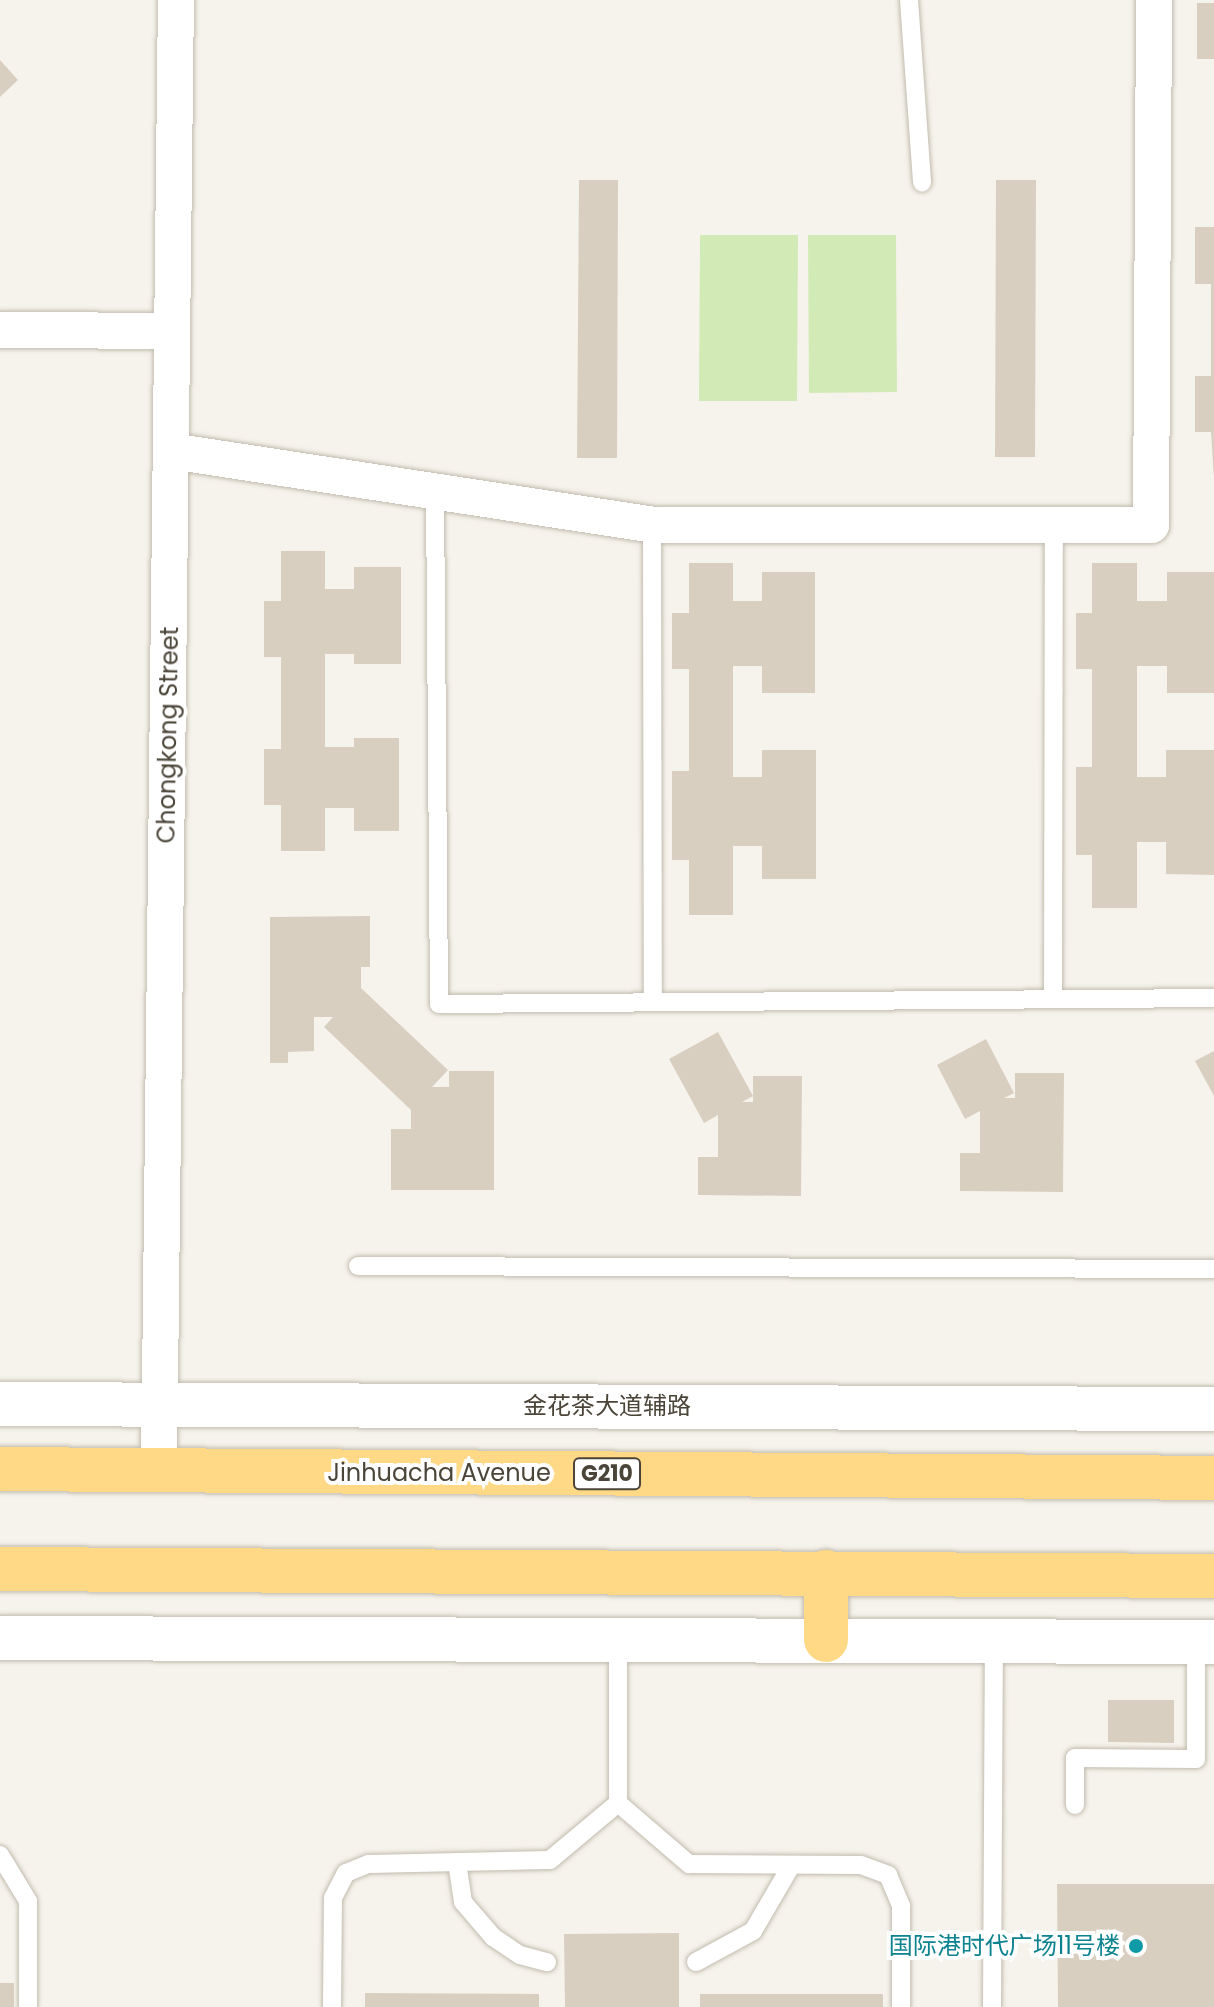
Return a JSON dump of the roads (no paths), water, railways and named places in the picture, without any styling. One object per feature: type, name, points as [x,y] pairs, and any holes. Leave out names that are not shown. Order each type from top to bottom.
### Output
[{"type":"highway","name":"Jinhuacha Avenue","points":[[0,1469],[1214,1478]]},
{"type":"highway","points":[[0,1569],[1214,1576]]},
{"type":"highway","points":[[826,1572],[826,1640]]},
{"type":"street","name":"Chongkong Street","points":[[159,1471],[176,0]]},
{"type":"street","points":[[171,451],[652,525],[1151,525],[1154,0]]},
{"type":"street","points":[[0,330],[172,331]]},
{"type":"street","name":"金花茶大道辅路","points":[[0,1404],[1214,1409]]},
{"type":"street","points":[[0,1638],[1205,1642]]},
{"type":"lane","points":[[909,0],[922,183]]},
{"type":"lane","points":[[435,492],[439,1004],[1214,998]]},
{"type":"lane","points":[[652,525],[653,1002]]},
{"type":"lane","points":[[1053,999],[1054,525]]},
{"type":"lane","points":[[358,1266],[1214,1269]]},
{"type":"lane","points":[[618,1640],[618,1803],[689,1864],[861,1865],[888,1875],[901,1906],[901,2007]]},
{"type":"lane","points":[[992,2007],[994,1641]]},
{"type":"lane","points":[[1075,1805],[1075,1758],[1205,1759],[1205,1642]]},
{"type":"lane","points":[[332,2007],[333,1898],[346,1873],[368,1864],[550,1860],[618,1803]]},
{"type":"lane","points":[[0,1855],[28,1901],[28,2007]]},
{"type":"lane","points":[[457,1862],[463,1902],[493,1937],[520,1955],[547,1962]]},
{"type":"lane","points":[[696,1962],[753,1931],[791,1866]]},
{"type":"place","name":"国际港时代广场11号楼","points":[[1136,1946]]}]
